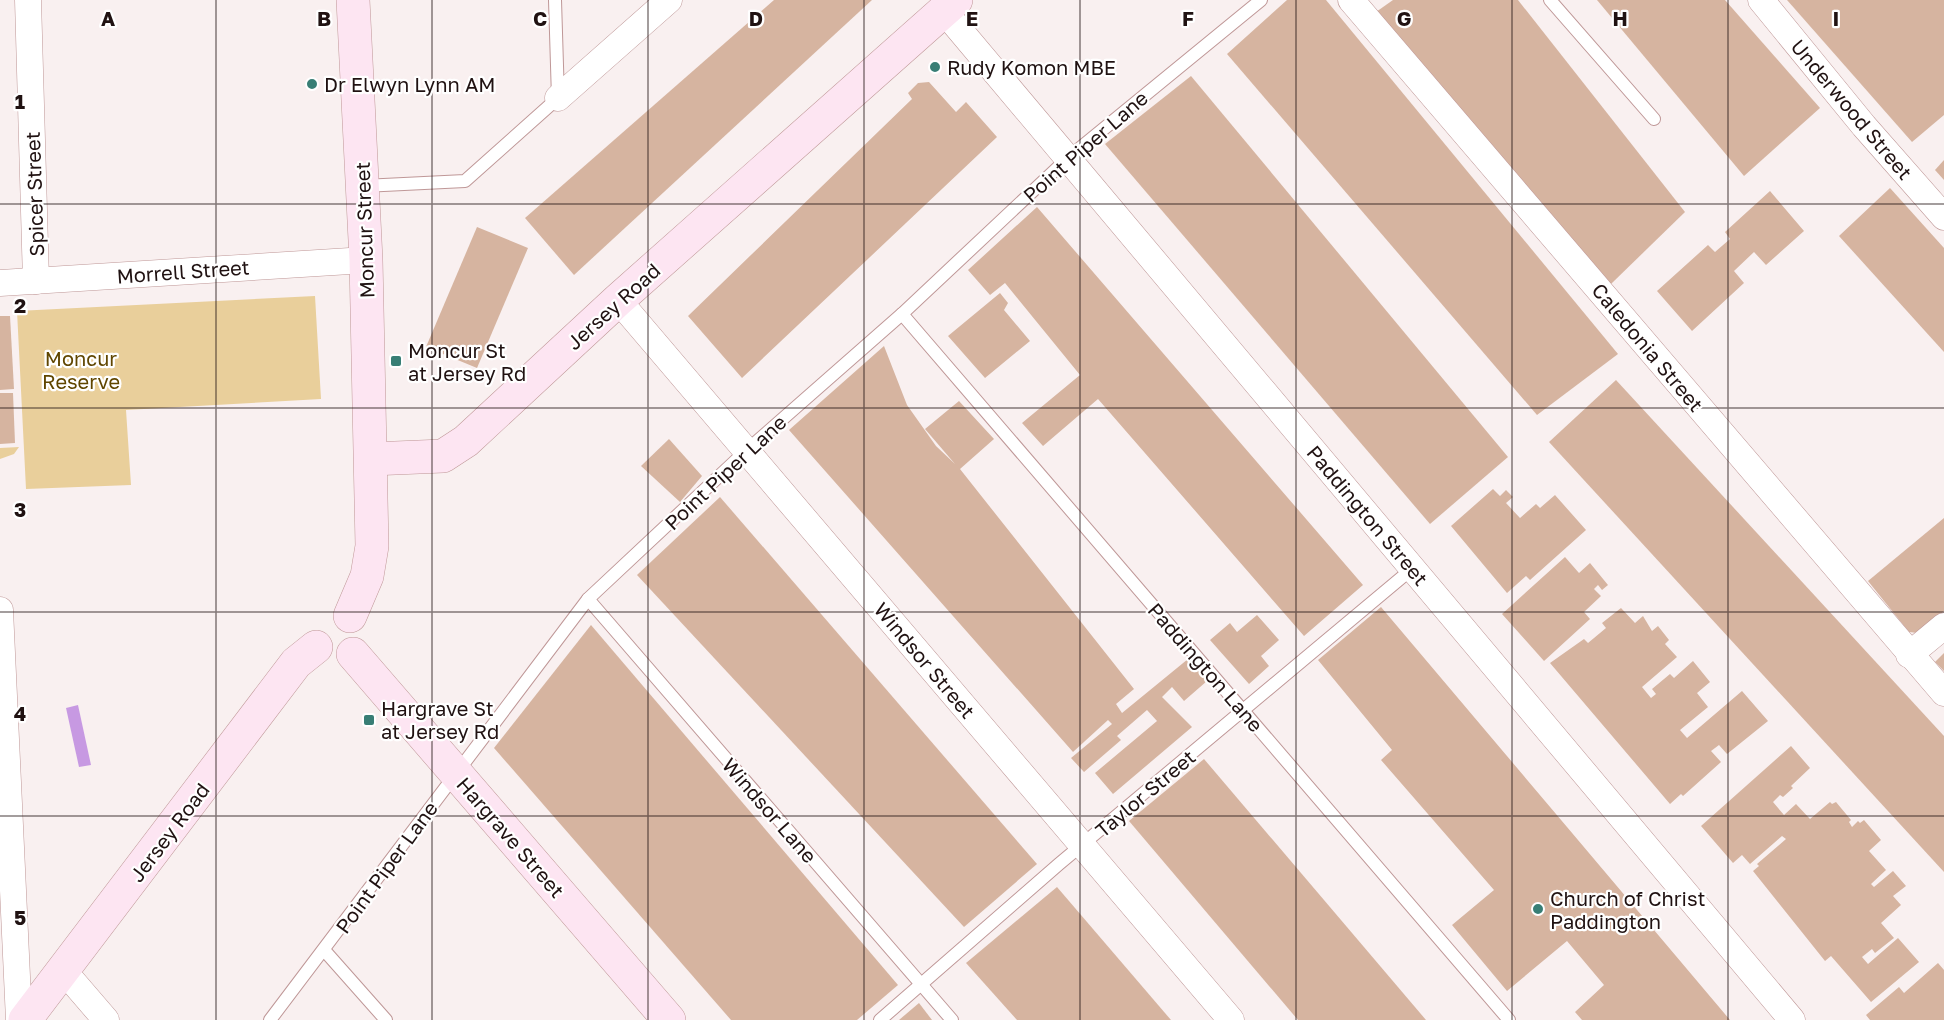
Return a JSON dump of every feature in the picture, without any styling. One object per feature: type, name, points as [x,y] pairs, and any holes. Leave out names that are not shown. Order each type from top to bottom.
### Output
[{"type":"street","name":"Spicer Street","points":[[28,0],[36,281]]},
{"type":"street","name":"Moncur Street","points":[[353,0],[366,260],[371,459]]},
{"type":"street","points":[[558,98],[669,0]]},
{"type":"street","name":"Underwood Street","points":[[1761,0],[1864,126],[1944,217]]},
{"type":"street","name":"Paddington Street","points":[[950,5],[1068,158],[1792,1020]]},
{"type":"street","name":"Jersey Road","points":[[371,459],[443,456],[466,441],[618,300],[950,5]]},
{"type":"street","name":"Caledonia Street","points":[[1360,5],[1909,655],[1944,693]]},
{"type":"street","name":"Morrell Street","points":[[0,283],[366,260]]},
{"type":"street","name":"Windsor Street","points":[[618,300],[1231,1020]]},
{"type":"street","points":[[350,616],[367,576],[372,546],[371,459]]},
{"type":"street","points":[[0,610],[19,1020]]},
{"type":"street","points":[[335,613],[350,616],[362,634],[354,654],[340,660],[333,660],[320,653],[316,647],[314,632],[321,619],[335,613]]},
{"type":"street","points":[[1909,655],[1944,626]]},
{"type":"street","name":"Jersey Road","points":[[25,1020],[296,663],[316,647]]},
{"type":"street","name":"Hargrave Street","points":[[354,654],[669,1020]]},
{"type":"street","points":[[63,970],[106,1020]]},
{"type":"lane","points":[[363,186],[465,181],[558,98],[555,0]]},
{"type":"lane","name":"Point Piper Lane","points":[[270,1020],[455,772],[588,599],[746,451],[902,314],[1068,158],[1261,0]]},
{"type":"lane","points":[[1550,0],[1654,118]]},
{"type":"lane","name":"Paddington Lane","points":[[902,314],[1509,1020]]},
{"type":"lane","name":"Taylor Street","points":[[880,1020],[1082,845],[1413,568]]},
{"type":"lane","name":"Windsor Lane","points":[[588,599],[952,1020]]},
{"type":"lane","points":[[324,950],[386,1020]]},
{"type":"green space","name":"Moncur Reserve","points":[[315,296],[321,399],[126,410],[131,485],[26,489],[17,311]]},
{"type":"green space","points":[[19,447],[14,454],[0,459],[0,448]]},
{"type":"shaded area","points":[[78,705],[91,765],[79,767],[66,708]]},
{"type":"building","points":[[774,0],[872,0],[574,275],[525,218]]},
{"type":"building","points":[[1287,0],[1326,0],[1618,354],[1537,415],[1227,54]]},
{"type":"building","points":[[1393,0],[1518,0],[1685,212],[1611,284],[1376,12]]},
{"type":"building","points":[[1597,0],[1725,0],[1820,108],[1744,176]]},
{"type":"building","points":[[1787,0],[1944,0],[1944,115],[1912,142]]},
{"type":"building","points":[[1191,76],[1508,457],[1430,524],[1105,144]]},
{"type":"building","points":[[929,82],[956,112],[966,102],[997,137],[742,378],[688,316],[912,99],[908,93],[918,83]]},
{"type":"building","points":[[1944,160],[1944,180],[1935,170]]},
{"type":"building","points":[[1890,188],[1944,248],[1944,352],[1839,236]]},
{"type":"building","points":[[1770,191],[1804,231],[1766,265],[1754,252],[1734,271],[1744,283],[1692,331],[1657,291],[1708,245],[1715,252],[1730,239],[1725,232]]},
{"type":"building","points":[[1037,207],[1363,585],[1304,636],[1098,399],[1043,446],[1022,423],[1080,375],[1005,283],[990,295],[968,270]]},
{"type":"building","points":[[477,227],[528,248],[477,368],[426,347]]},
{"type":"building","points":[[1000,293],[1008,303],[1004,310],[1030,341],[985,378],[948,336]]},
{"type":"building","points":[[0,316],[10,316],[14,389],[0,390]]},
{"type":"building","points":[[884,346],[907,405],[936,446],[955,464],[925,429],[959,401],[994,439],[960,469],[1134,689],[1116,704],[1122,713],[1188,659],[1207,681],[1184,701],[1172,687],[1162,697],[1192,727],[1113,794],[1095,773],[1157,721],[1147,710],[1117,736],[1121,740],[1084,772],[1071,758],[1112,724],[1108,720],[1073,752],[789,430]]},
{"type":"building","points":[[1616,380],[1944,736],[1944,872],[1549,442]]},
{"type":"building","points":[[0,393],[13,393],[15,443],[0,444]]},
{"type":"building","points":[[669,439],[702,476],[680,502],[641,466]]},
{"type":"building","points":[[1493,489],[1500,496],[1506,490],[1513,497],[1506,503],[1520,518],[1536,504],[1540,508],[1555,495],[1586,530],[1530,580],[1526,576],[1507,593],[1451,526]]},
{"type":"building","points":[[720,497],[1037,864],[964,927],[637,575]]},
{"type":"building","points":[[1944,518],[1944,611],[1918,633],[1909,632],[1868,581]]},
{"type":"building","points":[[1565,557],[1579,573],[1590,563],[1608,585],[1602,590],[1598,585],[1594,589],[1601,596],[1584,612],[1590,619],[1544,661],[1502,614]]},
{"type":"building","points":[[1381,607],[1730,1020],[1582,1020],[1575,1012],[1604,985],[1567,941],[1507,991],[1452,925],[1494,890],[1381,760],[1392,750],[1318,660]]},
{"type":"building","points":[[1621,608],[1635,623],[1643,616],[1652,631],[1658,626],[1669,640],[1665,644],[1677,657],[1642,687],[1651,698],[1656,694],[1652,689],[1670,674],[1674,678],[1693,661],[1710,682],[1697,693],[1708,707],[1680,730],[1687,738],[1742,691],[1768,721],[1727,754],[1719,745],[1711,751],[1721,762],[1683,796],[1681,794],[1670,804],[1550,663],[1584,639],[1588,643],[1606,628],[1602,623]]},
{"type":"building","points":[[1257,615],[1279,640],[1261,656],[1269,666],[1249,684],[1210,640],[1230,623],[1237,632]]},
{"type":"building","points":[[591,625],[898,985],[857,1020],[731,1020],[494,748]]},
{"type":"building","points":[[1944,653],[1944,671],[1935,662]]},
{"type":"building","points":[[1791,746],[1810,768],[1791,786],[1793,788],[1773,802],[1784,815],[1796,804],[1810,819],[1830,802],[1832,804],[1836,802],[1851,820],[1849,822],[1852,827],[1858,821],[1860,823],[1864,820],[1881,840],[1869,851],[1886,870],[1871,884],[1874,887],[1893,871],[1906,886],[1893,896],[1901,905],[1881,923],[1894,938],[1875,953],[1872,949],[1862,957],[1868,964],[1898,938],[1919,962],[1871,1002],[1831,956],[1825,961],[1753,871],[1759,866],[1757,864],[1786,839],[1782,836],[1750,864],[1742,855],[1733,863],[1701,826]]},
{"type":"building","points":[[1204,759],[1426,1020],[1298,1020],[1129,821]]},
{"type":"building","points":[[1057,887],[1171,1020],[1017,1020],[966,963]]},
{"type":"building","points":[[1938,963],[1944,970],[1944,1020],[1870,1020],[1866,1015],[1899,987],[1904,993]]},
{"type":"building","points":[[919,1003],[932,1020],[899,1020]]},
{"type":"place","name":"Rudy Komon MBE","points":[[935,67]]},
{"type":"place","name":"Dr Elwyn Lynn AM","points":[[312,84]]},
{"type":"place","name":"Moncur St at Jersey Rd","points":[[396,361]]},
{"type":"place","name":"Hargrave St at Jersey Rd","points":[[369,720]]},
{"type":"place","name":"Church of Christ Paddington","points":[[1538,909]]}]
